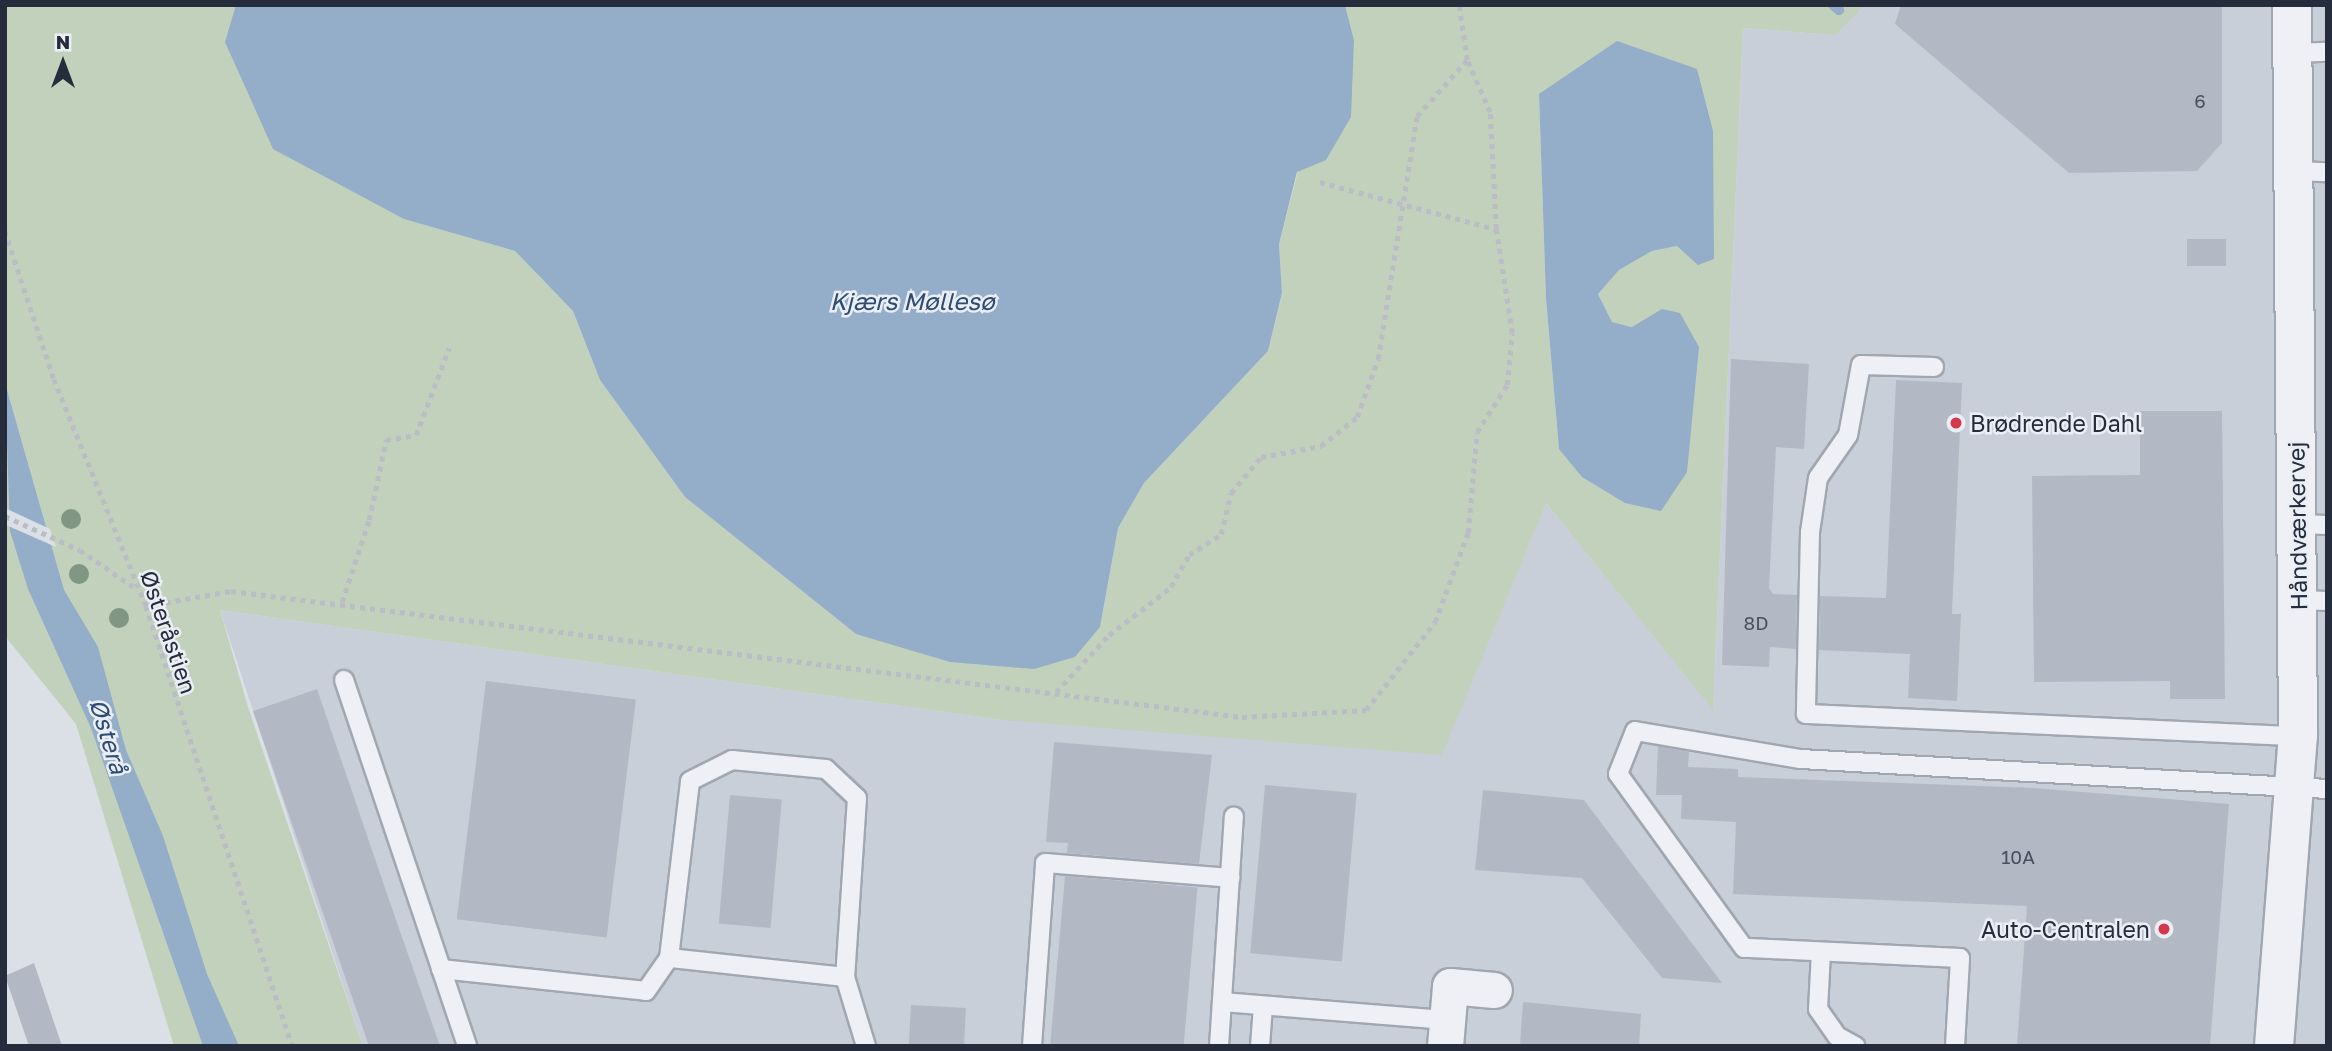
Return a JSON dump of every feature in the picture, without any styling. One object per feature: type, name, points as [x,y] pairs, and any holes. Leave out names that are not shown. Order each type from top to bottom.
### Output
[{"type":"street","name":"Håndværkervej","points":[[2274,1046],[2311,786],[2298,736],[2312,601],[2310,53],[2292,5]]},
{"type":"street","points":[[1446,1033],[1450,986],[1494,990]]},
{"type":"lane","points":[[1934,367],[1861,365],[1848,435],[1818,478],[1810,532],[1806,714],[2298,736]]},
{"type":"lane","points":[[344,680],[467,1046]]},
{"type":"lane","points":[[1955,1046],[1960,958],[1744,948],[1618,774],[1635,732],[1801,759],[2311,786]]},
{"type":"lane","points":[[441,969],[646,991],[669,958],[690,781],[732,760],[826,769],[857,799],[845,977],[866,1046]]},
{"type":"lane","points":[[1219,1046],[1234,816]]},
{"type":"lane","points":[[1032,1046],[1045,863],[1230,878]]},
{"type":"lane","points":[[1821,952],[1818,1009],[1837,1036],[1855,1046]]},
{"type":"lane","points":[[669,958],[845,977]]},
{"type":"lane","points":[[1222,1002],[1446,1033]]},
{"type":"lane","points":[[1260,1046],[1263,1006]]},
{"type":"path","points":[[146,606],[230,591],[342,602],[809,666],[1242,717],[1366,710],[1435,622],[1468,533],[1477,432],[1507,385],[1512,333],[1496,229],[1490,112],[1467,60],[1459,5]]},
{"type":"path","points":[[1055,693],[1109,635],[1171,587],[1189,555],[1221,534],[1231,493],[1261,457],[1321,446],[1357,417],[1378,359],[1400,206],[1417,116],[1467,60]]},
{"type":"path","points":[[1320,182],[1400,206],[1496,229]]},
{"type":"path","name":"Østeråstien","points":[[5,231],[54,379],[136,588],[146,606],[292,1046]]},
{"type":"path","points":[[342,602],[369,520],[386,440],[416,435],[449,348]]},
{"type":"path","points":[[5,516],[80,550],[136,588]]},
{"type":"shaded area","points":[[1865,5],[2327,5],[2327,1046],[363,1046],[220,610],[1002,720],[1545,502],[1713,709],[1743,28],[1834,35]]},
{"type":"green space","points":[[5,5],[236,5],[404,219],[515,251],[573,311],[600,380],[685,497],[856,634],[1075,657],[1100,627],[1118,528],[1144,483],[1268,351],[1282,294],[1279,244],[1298,171],[1326,159],[1354,40],[1345,5],[1865,5],[1835,35],[1743,28],[1713,710],[1546,503],[1442,755],[1002,720],[220,610],[248,707],[363,1046],[174,1046],[76,724],[5,636]],"holes":[[[1539,95],[1677,246],[1652,251],[1619,270],[1598,294],[1612,322],[1633,327],[1662,310],[1559,449],[1546,299]]]},
{"type":"water","name":"Kjærs Møllesø","points":[[236,5],[1345,5],[1354,40],[1351,117],[1326,160],[1297,172],[1279,244],[1282,293],[1268,351],[1144,483],[1118,528],[1100,627],[1075,657],[1034,669],[950,662],[856,634],[685,497],[600,380],[573,311],[515,251],[404,219],[273,149],[225,42]]},
{"type":"water","points":[[1617,41],[1697,69],[1713,131],[1714,259],[1698,265],[1677,246],[1652,251],[1619,270],[1598,294],[1612,322],[1632,327],[1662,309],[1680,313],[1699,347],[1687,472],[1661,511],[1625,503],[1582,477],[1559,449],[1546,299],[1539,94]]},
{"type":"water","name":"Østerå","points":[[5,383],[64,590],[98,647],[126,750],[163,836],[207,974],[239,1046],[203,1046],[91,728],[28,589],[10,531]]},
{"type":"pier","points":[[7,509],[50,529],[56,547],[6,525]]},
{"type":"building","points":[[1901,5],[2222,5],[2222,143],[2197,171],[2069,173],[1895,24]]},
{"type":"building","points":[[2187,239],[2226,239],[2226,266],[2187,266]]},
{"type":"building","points":[[1731,359],[1809,364],[1804,449],[1776,447],[1769,588],[1773,594],[1797,595],[1796,649],[1770,647],[1769,667],[1722,665]]},
{"type":"building","points":[[1896,380],[1962,383],[1952,614],[1961,614],[1957,701],[1908,698],[1910,654],[1819,650],[1820,596],[1886,598]]},
{"type":"building","points":[[2140,411],[2222,411],[2225,699],[2170,699],[2170,681],[2034,682],[2032,476],[2140,475]]},
{"type":"building","points":[[486,681],[636,699],[607,938],[457,919]]},
{"type":"building","points":[[317,689],[440,1046],[369,1046],[253,711]]},
{"type":"building","points":[[1054,742],[1212,755],[1199,864],[1067,853],[1068,843],[1046,842]]},
{"type":"building","points":[[1658,746],[1689,752],[1688,767],[1738,769],[1738,777],[2034,788],[2229,804],[2210,1046],[2017,1046],[2027,906],[1733,894],[1736,822],[1681,819],[1682,795],[1656,795]]},
{"type":"building","points":[[1265,785],[1357,793],[1342,961],[1250,953]]},
{"type":"building","points":[[1483,790],[1584,800],[1722,983],[1662,978],[1582,878],[1475,870]]},
{"type":"building","points":[[730,795],[782,800],[771,928],[719,924]]},
{"type":"building","points":[[1065,876],[1197,888],[1184,1046],[1050,1045]]},
{"type":"building","points":[[34,963],[62,1046],[29,1046],[5,976]]},
{"type":"building","points":[[1523,1002],[1641,1014],[1639,1046],[1520,1046]]},
{"type":"building","points":[[911,1005],[966,1008],[964,1046],[909,1046]]},
{"type":"waterway","points":[[1833,5],[1839,10]]},
{"type":"place","name":"Brødrende Dahl","points":[[1956,423]]},
{"type":"place","name":"Auto-Centralen","points":[[2164,929]]}]
